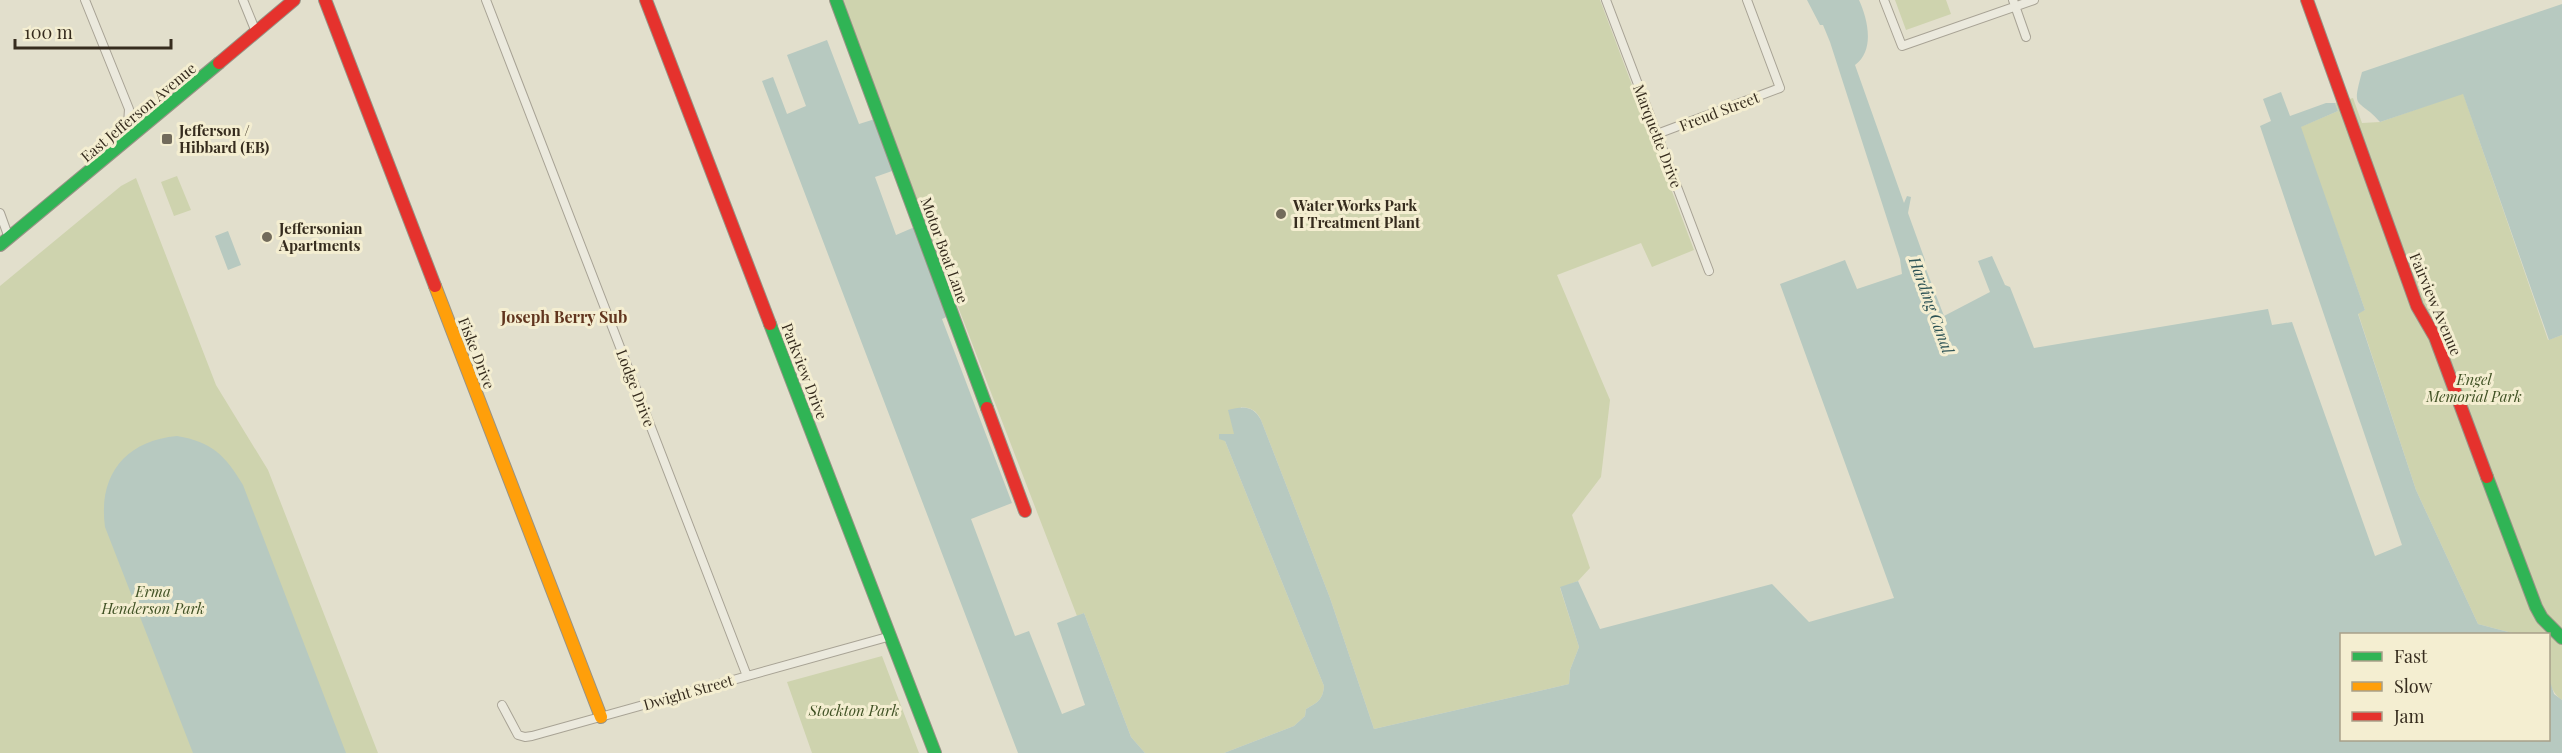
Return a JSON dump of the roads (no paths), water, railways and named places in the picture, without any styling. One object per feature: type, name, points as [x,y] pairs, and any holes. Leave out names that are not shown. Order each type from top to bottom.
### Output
[{"type":"street","points":[[85,0],[129,109],[127,140]]},
{"type":"street","points":[[243,0],[256,32]]},
{"type":"street","name":"East Jefferson Avenue","points":[[4,242],[294,0]]},
{"type":"street","name":"Fiske Drive","points":[[325,0],[601,717]]},
{"type":"street","name":"Lodge Drive","points":[[486,0],[747,676]]},
{"type":"street","name":"Parkview Drive","points":[[646,0],[935,753]]},
{"type":"street","name":"Motor Boat Lane","points":[[836,0],[1025,511]]},
{"type":"street","name":"Marquette Drive","points":[[1606,0],[1709,271]]},
{"type":"street","name":"Freud Street","points":[[1657,134],[1780,88],[1748,0]]},
{"type":"street","points":[[1884,0],[1902,46],[2014,3],[2034,0]]},
{"type":"street","name":"Fairview Avenue","points":[[2307,0],[2417,306],[2435,337],[2542,618],[2562,638]]},
{"type":"street","points":[[2014,3],[2026,37]]},
{"type":"street","points":[[0,213],[4,242]]},
{"type":"street","name":"Dwight Street","points":[[502,705],[513,729],[518,735],[525,737],[891,636]]},
{"type":"water","name":"Harding Canal","points":[[1807,0],[1859,0],[1868,34],[1865,51],[1855,65],[1904,203],[1907,196],[1911,197],[1908,213],[1944,316],[1990,292],[1978,261],[1992,256],[2005,285],[2010,287],[2034,348],[2268,309],[2272,325],[2292,322],[2375,556],[2402,545],[2260,126],[2271,121],[2263,99],[2281,92],[2290,116],[2326,103],[2335,103],[2338,111],[2301,127],[2365,310],[2358,314],[2416,490],[2478,624],[2512,633],[2340,633],[2340,741],[2550,741],[2550,681],[2554,694],[2562,700],[2562,753],[1224,753],[1294,726],[1305,716],[1306,709],[1321,698],[1324,686],[1225,441],[1219,439],[1219,434],[1234,434],[1228,410],[1243,407],[1251,409],[1261,420],[1330,598],[1374,729],[1569,684],[1570,670],[1579,647],[1560,587],[1578,581],[1600,629],[1772,584],[1809,622],[1894,598],[1780,284],[1845,260],[1857,289],[1902,274],[1900,259],[1830,42],[1823,25],[1820,25]]},
{"type":"water","points":[[2562,4],[2562,335],[2549,340],[2463,94],[2380,122],[2359,103],[2357,93],[2362,72]]},
{"type":"water","points":[[827,40],[859,124],[875,119],[895,170],[875,177],[896,235],[917,226],[951,315],[942,319],[1012,503],[971,519],[1015,636],[1029,631],[1062,714],[1085,705],[1057,623],[1084,613],[1131,737],[1145,753],[1018,753],[762,81],[773,77],[787,114],[806,106],[787,55]]},
{"type":"water","points":[[228,231],[241,265],[228,270],[215,236]]},
{"type":"water","points":[[177,436],[209,446],[230,466],[243,485],[346,753],[193,753],[105,527],[104,508],[111,477],[130,453],[159,439]]},
{"type":"place","name":"Jefferson / Hibbard (EB)","points":[[167,139]]},
{"type":"place","name":"Water Works Park II Treatment Plant","points":[[1281,214]]},
{"type":"place","name":"Jeffersonian Apartments","points":[[267,237]]},
{"type":"district","name":"Joseph Berry Sub","points":[[564,316]]},
{"type":"park label","name":"Engel Memorial Park","points":[[2474,388]]},
{"type":"park label","name":"Erma Henderson Park","points":[[153,600]]},
{"type":"park label","name":"Stockton Park","points":[[854,710]]}]
